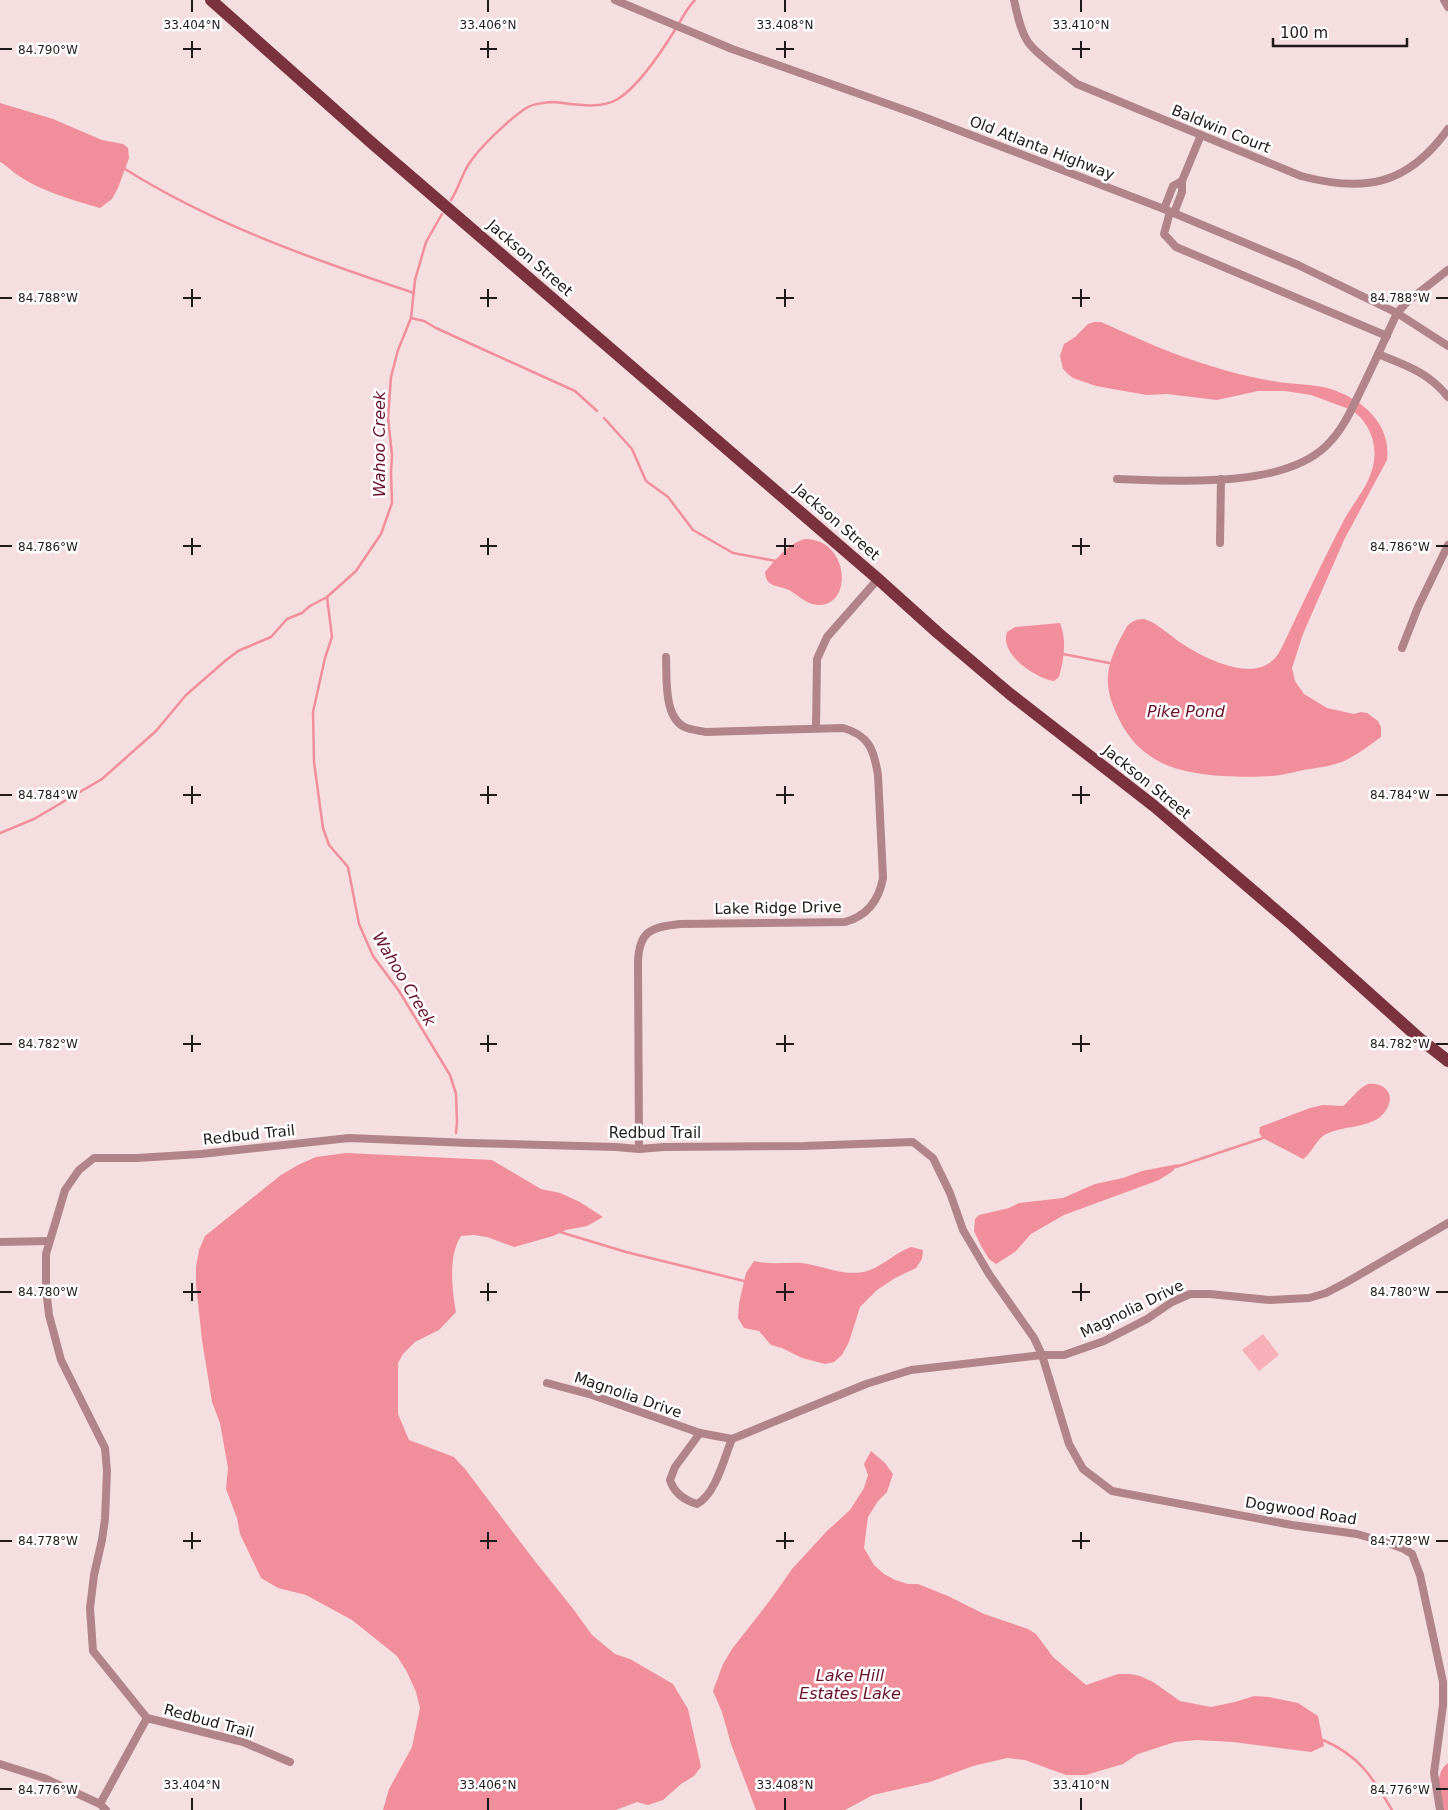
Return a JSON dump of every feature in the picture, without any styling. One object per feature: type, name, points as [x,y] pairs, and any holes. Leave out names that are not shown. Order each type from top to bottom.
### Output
[{"type":"main road","name":"Jackson Street","points":[[211,0],[373,144],[878,579],[938,633],[1010,694],[1154,806],[1420,1039],[1448,1061]]},
{"type":"street","name":"Old Atlanta Highway","points":[[614,0],[732,49],[916,114],[1169,211],[1298,265],[1397,313],[1448,346]]},
{"type":"street","name":"Baldwin Court","points":[[1014,0],[1028,42],[1050,63],[1077,84],[1301,176],[1325,182],[1352,185],[1383,180],[1406,171],[1421,161],[1438,144],[1448,129]]},
{"type":"street","points":[[1444,0],[1448,7]]},
{"type":"street","points":[[1201,135],[1182,181],[1173,186],[1164,234],[1176,246],[1387,336]]},
{"type":"street","points":[[1117,479],[1221,479],[1277,472],[1294,467],[1312,457],[1326,446],[1345,422],[1397,313],[1407,302],[1448,270]]},
{"type":"street","points":[[1378,354],[1423,373],[1439,386],[1448,397]]},
{"type":"street","points":[[1220,543],[1221,479]]},
{"type":"street","points":[[1402,648],[1418,607],[1448,545]]},
{"type":"street","points":[[816,728],[817,659],[827,637],[878,579]]},
{"type":"street","name":"Lake Ridge Drive","points":[[639,1150],[638,962],[641,939],[650,932],[668,925],[844,922],[856,919],[866,912],[881,891],[883,878],[878,775],[872,750],[865,739],[856,732],[843,728],[706,732],[685,728],[674,718],[667,697],[666,656]]},
{"type":"street","name":"Redbud Trail","points":[[290,1762],[243,1742],[147,1718],[93,1651],[90,1598],[105,1519],[107,1471],[104,1448],[61,1360],[49,1315],[45,1277],[46,1254],[65,1190],[79,1170],[94,1158],[137,1158],[201,1154],[349,1138],[470,1144],[616,1147],[639,1150],[664,1147],[804,1146],[913,1142],[933,1158],[950,1193],[963,1230],[989,1274],[1034,1338],[1042,1355]]},
{"type":"street","name":"Magnolia Drive","points":[[548,1383],[592,1395],[700,1433],[732,1438],[866,1384],[911,1370],[1064,1354],[1104,1341],[1147,1320],[1172,1302],[1190,1294],[1210,1294],[1269,1300],[1309,1298],[1326,1293],[1448,1223]]},
{"type":"street","points":[[0,1242],[49,1241]]},
{"type":"street","name":"Dogwood Road","points":[[1042,1355],[1069,1444],[1083,1469],[1112,1491],[1274,1521],[1357,1534],[1388,1543],[1412,1554],[1420,1575],[1443,1682],[1443,1705],[1434,1773],[1440,1810]]},
{"type":"street","points":[[700,1433],[676,1467],[670,1480],[676,1492],[697,1504],[704,1500],[716,1479],[732,1438]]},
{"type":"street","points":[[100,1804],[147,1718]]},
{"type":"street","points":[[0,1764],[44,1778],[100,1804],[106,1810]]},
{"type":"shaded area","points":[[1263,1334],[1279,1355],[1259,1371],[1242,1350]]},
{"type":"water","points":[[0,103],[53,119],[102,140],[123,144],[128,148],[129,158],[112,199],[100,208],[69,199],[28,182],[0,162]]},
{"type":"water","name":"Pike Pond","points":[[1101,322],[1197,362],[1227,371],[1284,383],[1323,387],[1336,391],[1360,404],[1378,422],[1387,446],[1387,460],[1344,540],[1303,634],[1292,668],[1295,681],[1304,694],[1327,708],[1354,714],[1367,713],[1378,721],[1381,727],[1381,737],[1354,756],[1330,765],[1277,775],[1259,777],[1200,774],[1172,767],[1153,758],[1136,744],[1123,726],[1113,707],[1108,674],[1114,653],[1130,623],[1140,619],[1152,622],[1187,647],[1211,659],[1238,668],[1262,667],[1274,659],[1282,647],[1345,518],[1370,477],[1375,453],[1372,438],[1361,418],[1349,409],[1311,395],[1285,391],[1258,391],[1217,400],[1167,394],[1147,395],[1096,386],[1073,378],[1063,369],[1060,356],[1064,344],[1075,337],[1088,324]]},
{"type":"water","points":[[805,539],[821,542],[832,551],[839,562],[842,575],[841,588],[835,598],[826,604],[809,603],[789,590],[773,585],[766,577],[765,572],[783,552],[793,544]]},
{"type":"water","points":[[1060,623],[1064,636],[1063,657],[1059,677],[1054,681],[1038,675],[1020,664],[1008,649],[1006,640],[1007,632],[1015,627]]},
{"type":"water","points":[[1368,1084],[1380,1085],[1388,1092],[1390,1101],[1384,1113],[1372,1122],[1338,1130],[1323,1136],[1303,1159],[1263,1138],[1259,1133],[1260,1127],[1310,1108],[1323,1105],[1343,1106]]},
{"type":"water","points":[[346,1153],[492,1160],[541,1189],[560,1193],[580,1202],[603,1217],[587,1226],[566,1230],[553,1236],[514,1247],[487,1237],[461,1236],[454,1253],[452,1273],[456,1312],[439,1330],[415,1342],[403,1354],[398,1363],[398,1414],[409,1440],[454,1457],[465,1469],[592,1635],[615,1654],[630,1659],[673,1684],[688,1709],[701,1767],[694,1776],[681,1784],[663,1800],[648,1805],[637,1802],[616,1810],[383,1810],[389,1789],[412,1747],[420,1708],[416,1692],[407,1672],[397,1656],[352,1620],[306,1595],[278,1588],[261,1578],[240,1534],[237,1518],[226,1489],[228,1468],[220,1423],[212,1402],[202,1340],[196,1284],[199,1250],[205,1236],[281,1175],[316,1157]]},
{"type":"water","points":[[1178,1164],[1173,1171],[1159,1180],[1064,1215],[1031,1234],[1015,1252],[996,1264],[989,1259],[974,1231],[975,1219],[979,1215],[1009,1208],[1019,1203],[1063,1198],[1095,1184],[1123,1178],[1142,1171]]},
{"type":"water","points":[[911,1247],[923,1250],[922,1259],[916,1268],[895,1278],[877,1290],[860,1307],[849,1342],[842,1355],[834,1362],[825,1364],[802,1358],[771,1345],[759,1331],[744,1328],[738,1318],[739,1303],[746,1273],[754,1261],[801,1263],[855,1273],[875,1268]]},
{"type":"water","name":"Lake Hill Estates Lake","points":[[871,1451],[885,1463],[893,1474],[887,1492],[878,1501],[868,1517],[864,1548],[874,1565],[884,1574],[908,1584],[918,1584],[984,1614],[1028,1629],[1036,1634],[1053,1657],[1086,1685],[1118,1674],[1130,1674],[1153,1682],[1180,1701],[1211,1707],[1254,1696],[1298,1703],[1318,1716],[1324,1746],[1311,1752],[1233,1742],[1197,1740],[1175,1742],[1138,1754],[1123,1764],[1086,1775],[1066,1775],[1025,1760],[1007,1758],[973,1766],[930,1782],[873,1795],[845,1810],[756,1810],[713,1691],[723,1664],[732,1649],[792,1569],[827,1531],[850,1510],[864,1488],[868,1475],[864,1464]]},
{"type":"water","points":[[1448,1763],[1448,1810],[1444,1810],[1439,1779],[1440,1773]]},
{"type":"waterway","name":"Wahoo Creek","points":[[451,200],[466,169],[477,153],[503,127],[528,107],[551,102],[586,105],[603,104],[618,99],[626,93],[651,65],[695,0]]},
{"type":"waterway","points":[[125,169],[194,207],[266,240],[414,293]]},
{"type":"waterway","name":"Wahoo Creek","points":[[0,833],[34,819],[102,779],[156,731],[186,695],[225,661],[238,651],[271,637],[287,619],[302,613],[310,606],[327,597],[356,571],[381,534],[392,503],[392,455],[388,418],[391,377],[398,350],[411,318],[415,280],[426,242],[442,214]]},
{"type":"waterway","points":[[411,318],[424,321],[575,391],[597,411]]},
{"type":"waterway","points":[[604,418],[632,449],[646,481],[668,497],[693,530],[733,553],[776,561]]},
{"type":"waterway","name":"Wahoo Creek","points":[[327,597],[332,637],[325,658],[313,712],[314,762],[323,828],[329,845],[348,867],[359,924],[373,956],[399,991],[450,1075],[456,1094],[456,1133]]},
{"type":"waterway","points":[[1063,654],[1109,663]]},
{"type":"waterway","points":[[1176,1167],[1263,1138]]},
{"type":"waterway","points":[[560,1232],[626,1252],[744,1281]]},
{"type":"waterway","points":[[1323,1740],[1336,1746],[1356,1760],[1378,1787],[1392,1810]]}]
